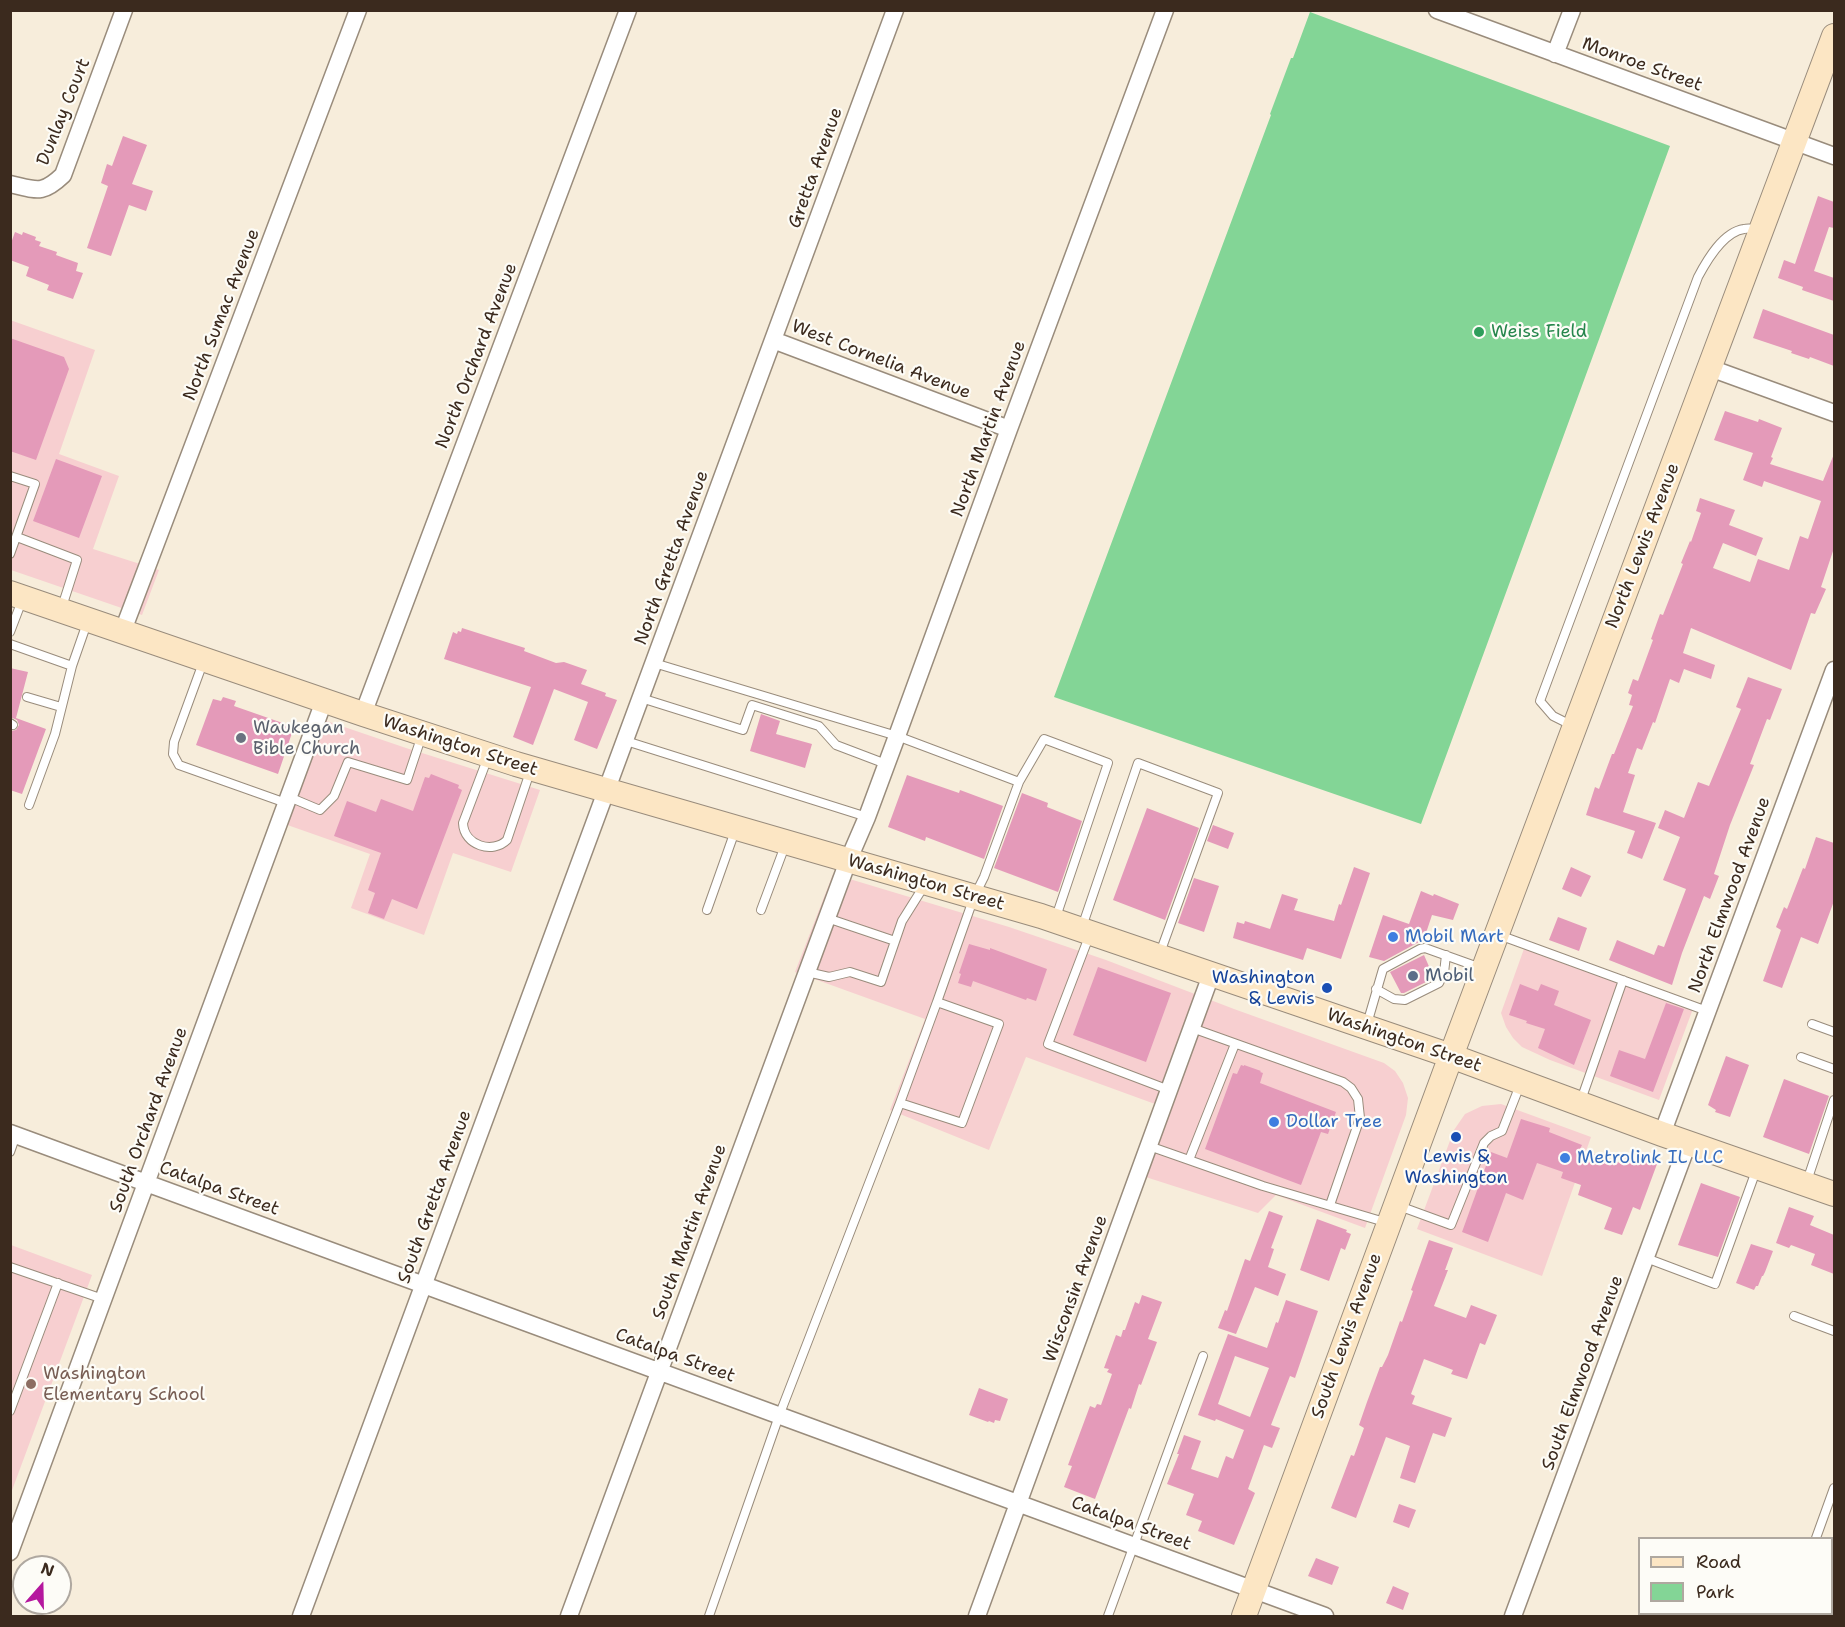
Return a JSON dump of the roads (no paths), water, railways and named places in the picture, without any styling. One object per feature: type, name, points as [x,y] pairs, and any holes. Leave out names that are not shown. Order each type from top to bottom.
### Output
[{"type":"main road","name":"North Lewis Avenue","points":[[1451,1056],[1834,36]]},
{"type":"main road","name":"Washington Street","points":[[17,595],[122,633],[489,756],[1054,921],[1451,1056],[1662,1134],[1834,1194]]},
{"type":"main road","name":"South Lewis Avenue","points":[[1244,1617],[1451,1056]]},
{"type":"street","name":"Dunlay Court","points":[[10,184],[37,190],[52,186],[63,175],[124,10]]},
{"type":"street","name":"North Sumac Avenue","points":[[122,633],[358,10]]},
{"type":"street","name":"North Orchard Avenue","points":[[363,714],[628,10]]},
{"type":"street","name":"Gretta Avenue","points":[[773,340],[895,10]]},
{"type":"street","name":"North Martin Avenue","points":[[848,861],[867,817],[1165,10]]},
{"type":"street","name":"Monroe Street","points":[[1437,10],[1834,156]]},
{"type":"street","points":[[1555,54],[1572,10]]},
{"type":"street","name":"West Cornelia Avenue","points":[[773,340],[1009,429]]},
{"type":"street","name":"North Gretta Avenue","points":[[606,791],[773,340]]},
{"type":"street","points":[[1710,368],[1834,413]]},
{"type":"street","name":"North Elmwood Avenue","points":[[1662,1134],[1834,670]]},
{"type":"street","name":"South Orchard Avenue","points":[[11,1550],[324,701]]},
{"type":"street","name":"South Gretta Avenue","points":[[301,1617],[606,791]]},
{"type":"street","name":"South Martin Avenue","points":[[569,1617],[848,861]]},
{"type":"street","name":"Wisconsin Avenue","points":[[977,1617],[1211,975]]},
{"type":"street","name":"Catalpa Street","points":[[14,1134],[1325,1617]]},
{"type":"street","name":"South Elmwood Avenue","points":[[1514,1617],[1688,1143]]},
{"type":"lane","points":[[1575,727],[1553,716],[1540,701],[1689,299],[1710,255],[1726,238],[1742,229],[1762,229]]},
{"type":"lane","points":[[10,476],[35,484],[15,533],[10,554]]},
{"type":"lane","points":[[15,533],[77,560],[61,611]]},
{"type":"lane","points":[[10,632],[17,595]]},
{"type":"lane","points":[[29,805],[55,734],[72,666],[88,621]]},
{"type":"lane","points":[[10,644],[72,666]]},
{"type":"lane","points":[[204,660],[174,741],[173,754],[179,765],[320,810],[334,796],[348,762],[407,780],[422,734]]},
{"type":"lane","points":[[654,663],[897,736],[1019,782]]},
{"type":"lane","points":[[27,697],[61,707]]},
{"type":"lane","points":[[641,698],[743,730],[752,705],[819,726],[836,745],[886,764]]},
{"type":"lane","points":[[709,1617],[779,1416],[900,1102],[975,897],[1019,782],[1044,739],[1108,763],[1054,921]]},
{"type":"lane","points":[[626,741],[867,817]]},
{"type":"lane","points":[[489,756],[463,823],[468,840],[477,845],[497,846],[507,840],[531,769]]},
{"type":"lane","points":[[1159,957],[1218,793],[1138,763],[1048,1044],[1169,1090]]},
{"type":"lane","points":[[707,910],[736,828]]},
{"type":"lane","points":[[761,910],[786,843]]},
{"type":"lane","points":[[807,972],[829,977],[850,972],[881,982],[902,921],[926,883]]},
{"type":"lane","points":[[827,918],[895,941]]},
{"type":"lane","points":[[1497,934],[1707,1011]]},
{"type":"lane","points":[[1366,1028],[1383,969],[1420,949],[1430,949],[1484,969]]},
{"type":"lane","points":[[1376,989],[1394,999],[1405,1000],[1439,982],[1444,973],[1446,955]]},
{"type":"lane","points":[[1580,1103],[1623,980]]},
{"type":"lane","points":[[900,1102],[962,1123],[999,1024],[937,1002]]},
{"type":"lane","points":[[1812,1024],[1834,1032]]},
{"type":"lane","points":[[1192,1028],[1343,1083],[1351,1088],[1358,1099],[1360,1118],[1330,1205]]},
{"type":"lane","points":[[1189,1160],[1234,1044]]},
{"type":"lane","points":[[1801,1057],[1834,1069]]},
{"type":"lane","points":[[1149,1146],[1263,1186],[1330,1205],[1451,1225],[1484,1143],[1491,1136],[1502,1131],[1522,1082]]},
{"type":"lane","points":[[1806,1184],[1834,1100]]},
{"type":"lane","points":[[10,1152],[14,1134]]},
{"type":"lane","points":[[1646,1258],[1715,1284],[1757,1167]]},
{"type":"lane","points":[[10,1267],[103,1299]]},
{"type":"lane","points":[[10,1411],[58,1283]]},
{"type":"lane","points":[[1794,1316],[1834,1331]]},
{"type":"lane","points":[[1108,1617],[1203,1356]]},
{"type":"lane","points":[[1817,1537],[1834,1488]]},
{"type":"place","name":"Weiss Field","points":[[1479,332]]},
{"type":"place","name":"Waukegan Bible Church","points":[[241,738]]},
{"type":"place","name":"Mobil Mart","points":[[1393,937]]},
{"type":"place","name":"Mobil","points":[[1413,976]]},
{"type":"place","name":"Washington & Lewis","points":[[1327,988]]},
{"type":"place","name":"Dollar Tree","points":[[1274,1122]]},
{"type":"place","name":"Lewis & Washington","points":[[1456,1137]]},
{"type":"place","name":"Metrolink IL LLC","points":[[1565,1158]]},
{"type":"place","name":"Washington Elementary School","points":[[31,1384]]}]
